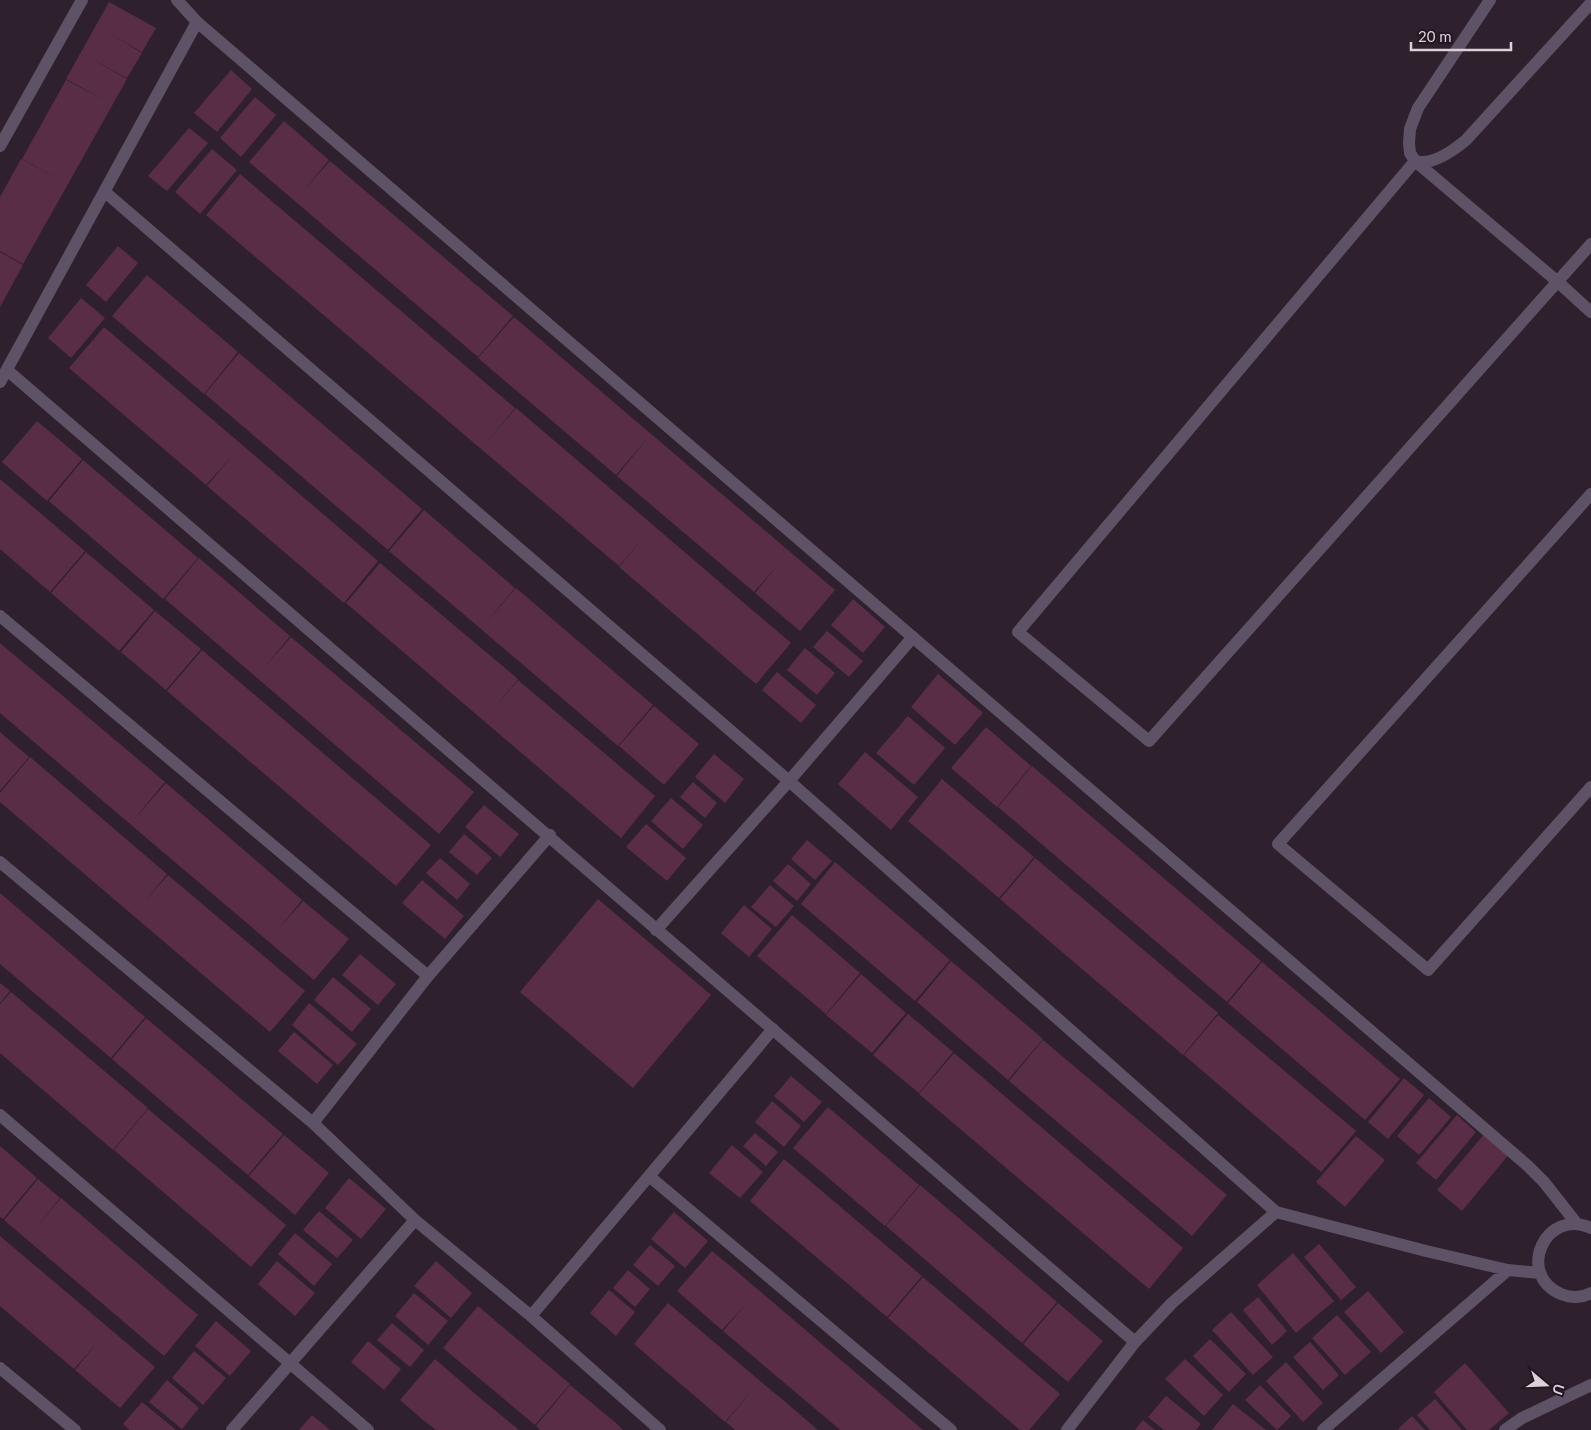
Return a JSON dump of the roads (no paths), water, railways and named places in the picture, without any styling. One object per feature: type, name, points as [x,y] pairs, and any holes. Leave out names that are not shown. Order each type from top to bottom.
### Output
[{"type":"street","points":[[0,146],[82,0]]},
{"type":"street","points":[[178,0],[197,22],[1528,1166],[1544,1182],[1578,1224]]},
{"type":"street","points":[[1490,0],[1418,108],[1410,129],[1410,153],[1415,161],[1591,312]]},
{"type":"street","points":[[1415,161],[1423,163],[1435,159],[1458,147],[1466,140],[1591,4]]},
{"type":"street","points":[[0,382],[197,22]]},
{"type":"street","points":[[1415,161],[1018,632],[1149,741],[1591,244]]},
{"type":"street","points":[[105,192],[789,781],[1276,1212],[1508,1270],[1540,1273]]},
{"type":"street","points":[[7,370],[550,835],[656,930],[1135,1342]]},
{"type":"street","points":[[1591,494],[1278,844],[1428,970],[1591,787]]},
{"type":"street","points":[[0,616],[428,976]]},
{"type":"street","points":[[656,930],[914,637]]},
{"type":"street","points":[[313,1123],[428,976],[550,835]]},
{"type":"street","points":[[0,862],[313,1123],[414,1220],[532,1316],[660,1430]]},
{"type":"street","points":[[532,1316],[773,1029]]},
{"type":"street","points":[[0,1115],[368,1430]]},
{"type":"street","points":[[649,1176],[951,1430]]},
{"type":"street","points":[[1067,1430],[1135,1342],[1172,1303],[1276,1212]]},
{"type":"street","points":[[232,1430],[414,1220]]},
{"type":"street","points":[[1591,1228],[1578,1224],[1565,1225],[1554,1229],[1540,1248],[1538,1260],[1540,1273],[1545,1283],[1554,1291],[1565,1296],[1577,1297],[1591,1293]]},
{"type":"street","points":[[1323,1430],[1508,1270]]},
{"type":"street","points":[[0,1385],[3,1371],[75,1430]]},
{"type":"street","points":[[1505,1430],[1522,1418],[1591,1385]]}]
